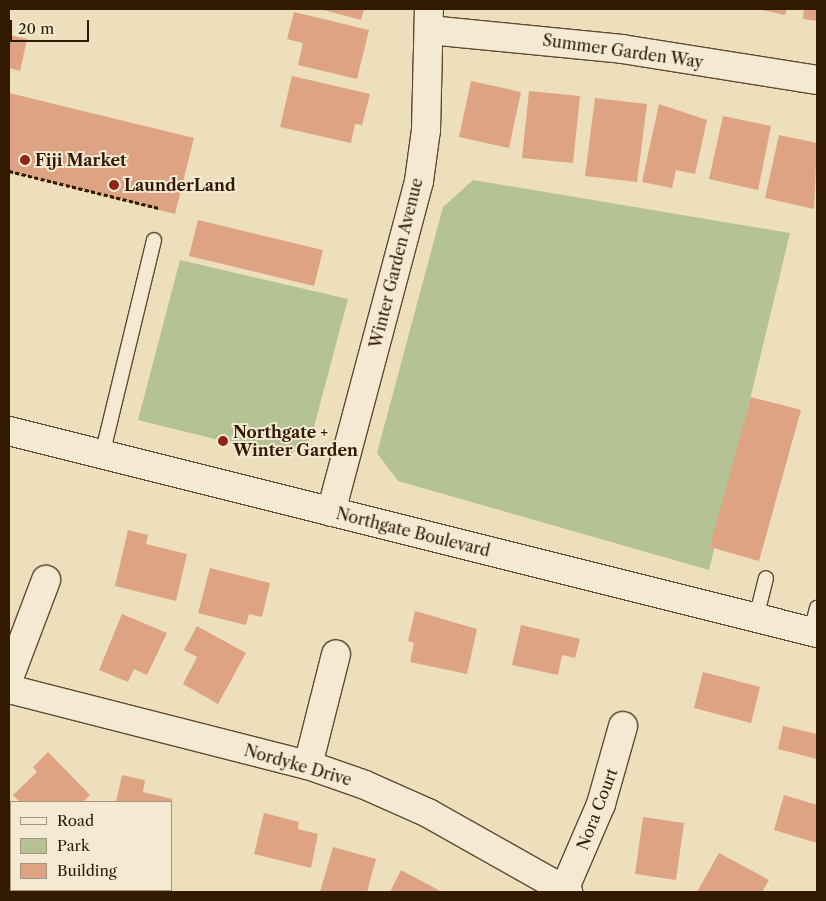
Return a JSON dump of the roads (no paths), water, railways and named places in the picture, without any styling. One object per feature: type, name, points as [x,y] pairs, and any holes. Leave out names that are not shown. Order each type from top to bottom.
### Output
[{"type":"street","name":"Summer Garden Way","points":[[429,19],[817,80]]},
{"type":"street","name":"Winter Garden Avenue","points":[[331,512],[418,181],[426,130],[429,19]]},
{"type":"street","name":"Northgate Boulevard","points":[[9,431],[756,618],[815,624]]},
{"type":"street","points":[[9,678],[46,580]]},
{"type":"street","points":[[308,765],[336,654]]},
{"type":"street","name":"Nordyke Drive","points":[[9,689],[308,765],[428,813],[566,891]]},
{"type":"street","name":"Nora Court","points":[[566,891],[600,804],[623,726]]},
{"type":"lane","points":[[102,455],[154,240]]},
{"type":"lane","points":[[756,618],[766,578]]},
{"type":"place","name":"Fiji Market","points":[[25,160]]},
{"type":"place","name":"LaunderLand","points":[[114,185]]},
{"type":"place","name":"Northgate + Winter Garden","points":[[223,441]]}]
